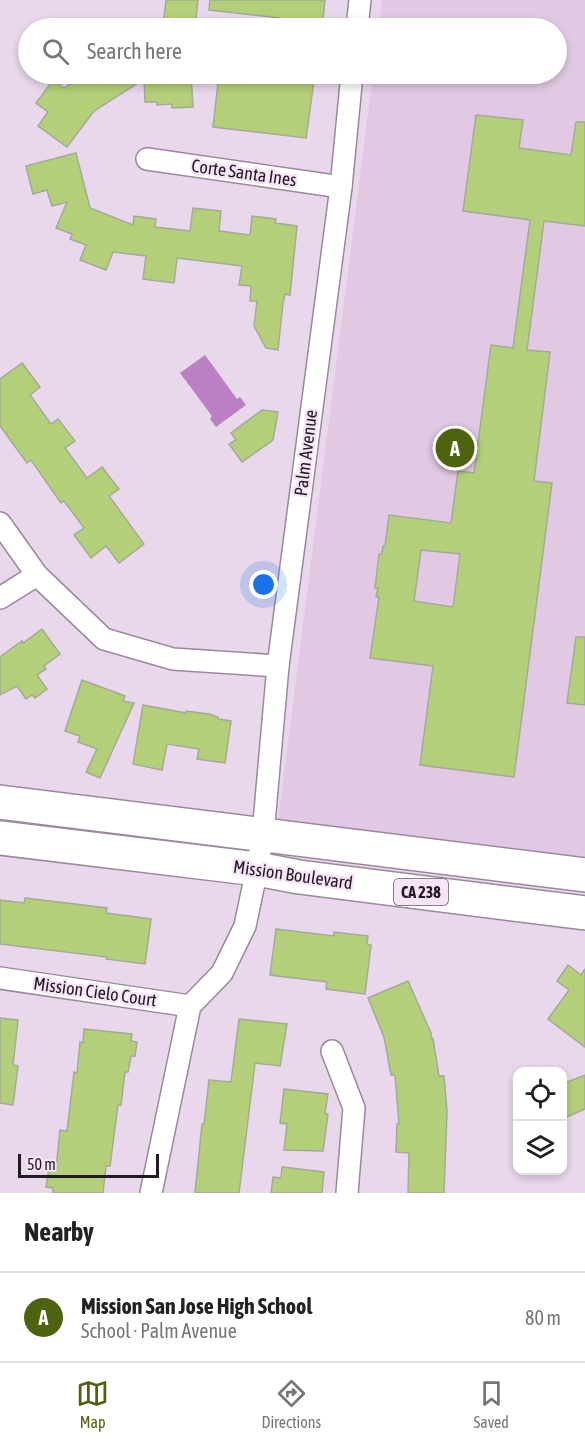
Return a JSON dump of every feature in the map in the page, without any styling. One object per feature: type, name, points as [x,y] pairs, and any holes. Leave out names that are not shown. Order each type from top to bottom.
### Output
[{"type":"main road","name":"Mission Boulevard","points":[[0,802],[585,875]]},
{"type":"main road","name":"Mission Boulevard","points":[[0,838],[257,869],[300,877],[585,913]]},
{"type":"street","points":[[358,18],[360,0]]},
{"type":"street","name":"Palm Avenue","points":[[190,1006],[222,973],[245,926],[257,869],[263,834],[278,666],[341,187],[351,84]]},
{"type":"street","name":"Corte Santa Ines","points":[[147,159],[341,187]]},
{"type":"street","points":[[0,523],[37,575],[104,639],[173,659],[278,666]]},
{"type":"street","points":[[0,598],[37,575]]},
{"type":"street","name":"Mission Cielo Court","points":[[0,978],[190,1006]]},
{"type":"street","points":[[151,1193],[190,1006]]},
{"type":"street","points":[[332,1052],[354,1108],[347,1193]]},
{"type":"shaded area","points":[[382,0],[585,0],[585,858],[278,822],[372,84],[567,84],[567,18],[380,18]]},
{"type":"shaded area","points":[[205,355],[237,399],[240,397],[246,405],[216,427],[210,419],[212,416],[180,373]]},
{"type":"building","points":[[166,0],[198,0],[196,18],[164,18]]},
{"type":"building","points":[[210,0],[325,0],[323,18],[280,18],[209,10]]},
{"type":"building","points":[[50,84],[58,84],[64,88],[71,84],[136,84],[94,111],[67,147],[38,126],[48,112],[36,103]]},
{"type":"building","points":[[144,84],[192,84],[193,107],[172,108],[172,104],[157,105],[157,102],[145,102]]},
{"type":"building","points":[[218,84],[314,84],[306,138],[213,127]]},
{"type":"building","points":[[476,115],[523,120],[519,148],[571,155],[576,122],[585,122],[585,226],[544,221],[527,350],[550,352],[534,481],[552,483],[514,777],[420,765],[433,666],[370,658],[379,597],[376,597],[378,588],[375,588],[379,554],[382,554],[383,546],[385,546],[389,515],[451,523],[458,471],[474,473],[491,345],[513,348],[530,220],[463,211]],"holes":[[[421,550],[460,554],[453,607],[414,601]]]},
{"type":"building","points":[[76,153],[90,208],[133,225],[134,216],[156,219],[155,227],[190,231],[193,208],[221,211],[219,231],[250,235],[252,216],[276,219],[275,223],[297,226],[290,295],[285,294],[283,303],[278,350],[266,348],[254,326],[257,301],[250,301],[251,286],[239,285],[242,266],[177,258],[174,283],[143,279],[146,256],[113,252],[106,270],[80,260],[86,245],[70,239],[72,234],[56,228],[67,202],[52,206],[47,190],[33,194],[26,166]]},
{"type":"building","points":[[22,363],[40,387],[30,395],[51,424],[58,419],[75,441],[65,448],[87,478],[102,467],[119,489],[109,496],[144,544],[119,563],[106,546],[91,558],[74,535],[84,528],[64,501],[61,503],[31,460],[27,463],[0,426],[0,379]]},
{"type":"building","points":[[262,410],[278,412],[273,440],[242,462],[229,444],[236,440],[231,433]]},
{"type":"building","points":[[42,629],[60,654],[44,666],[46,669],[37,675],[47,689],[35,698],[32,695],[26,699],[17,686],[0,695],[0,657]]},
{"type":"building","points":[[576,637],[585,637],[585,705],[567,703]]},
{"type":"building","points":[[82,680],[125,696],[123,701],[134,703],[100,778],[86,772],[97,749],[78,742],[80,736],[65,731]]},
{"type":"building","points":[[143,705],[186,713],[186,711],[209,714],[218,719],[231,721],[225,763],[197,759],[199,749],[167,744],[162,770],[133,764]]},
{"type":"building","points":[[25,898],[107,908],[106,913],[151,919],[145,964],[0,944],[0,900],[24,903]]},
{"type":"building","points":[[276,929],[334,936],[334,932],[368,936],[367,944],[371,945],[365,994],[326,989],[327,982],[270,975]]},
{"type":"building","points":[[568,965],[581,975],[585,969],[585,1047],[548,1019],[569,990],[557,981]]},
{"type":"building","points":[[408,981],[433,1039],[439,1076],[444,1076],[447,1111],[444,1193],[408,1193],[409,1153],[396,1152],[397,1124],[399,1124],[395,1075],[391,1075],[384,1037],[368,998]]},
{"type":"building","points":[[0,1018],[18,1020],[13,1065],[18,1066],[13,1105],[0,1103]]},
{"type":"building","points":[[239,1019],[287,1024],[280,1066],[255,1063],[239,1193],[195,1193],[209,1080],[231,1082]]},
{"type":"building","points":[[84,1029],[132,1034],[131,1041],[137,1042],[135,1056],[131,1056],[128,1072],[125,1072],[110,1166],[106,1166],[103,1193],[53,1193],[53,1188],[46,1187],[49,1168],[56,1169],[60,1130],[67,1131],[74,1072],[77,1073],[80,1042],[83,1043]]},
{"type":"building","points":[[585,1075],[585,1109],[567,1117],[567,1082]]},
{"type":"building","points":[[284,1089],[328,1094],[323,1151],[284,1150],[287,1124],[280,1123]]},
{"type":"building","points":[[282,1167],[324,1172],[322,1193],[271,1193],[273,1177],[281,1178]]},
{"type":"place","name":"Mission San Jose High School","points":[[455,448]]}]
